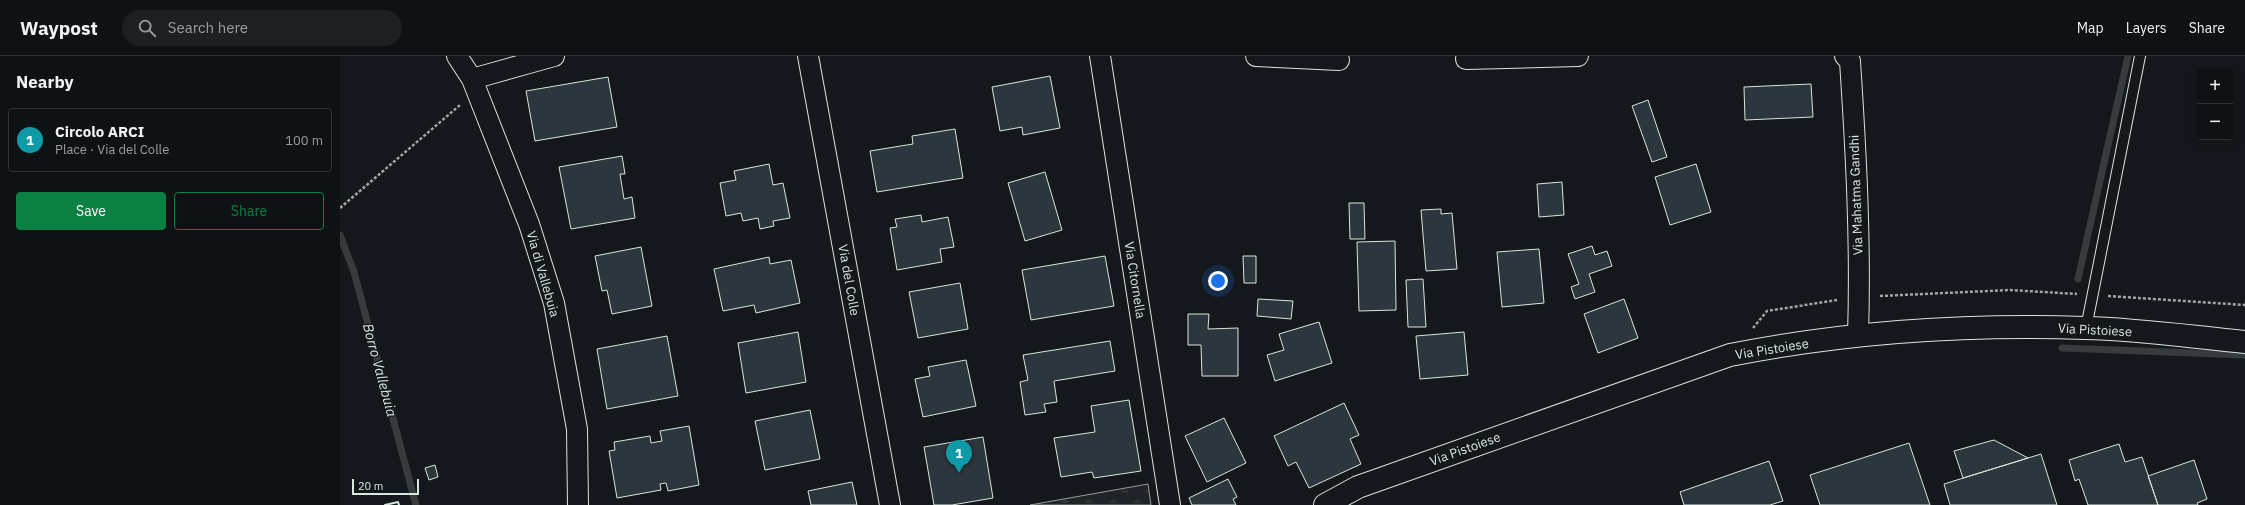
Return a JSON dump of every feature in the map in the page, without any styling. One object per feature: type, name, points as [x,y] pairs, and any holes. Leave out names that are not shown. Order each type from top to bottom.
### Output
[{"type":"main road","name":"Via Pistoiese","points":[[1325,505],[1358,487],[1730,355],[1858,336],[1947,328],[2086,328],[2245,342]]},
{"type":"street","name":"Via di Vallebuia","points":[[457,56],[474,85],[529,224],[554,303],[577,429],[578,505]]},
{"type":"street","points":[[474,85],[554,56]]},
{"type":"street","name":"Via del Colle","points":[[808,56],[890,505]]},
{"type":"street","name":"Via Citornella","points":[[1100,56],[1170,505]]},
{"type":"street","points":[[1256,56],[1339,58]]},
{"type":"street","points":[[1476,58],[1578,56]]},
{"type":"street","name":"Via Mahatma Gandhi","points":[[1845,56],[1850,61],[1853,96],[1859,297],[1858,336]]},
{"type":"lane","points":[[2086,328],[2140,56]]},
{"type":"path","points":[[340,208],[474,85]]},
{"type":"path","points":[[1730,355],[1767,311],[1859,297],[2010,290],[2245,305]]},
{"type":"green space","points":[[1148,484],[1151,505],[1030,505]]},
{"type":"building","points":[[1050,76],[1060,128],[1023,135],[1022,127],[1000,131],[992,87]]},
{"type":"building","points":[[608,77],[617,127],[535,141],[526,91]]},
{"type":"building","points":[[1811,84],[1813,117],[1745,120],[1744,87]]},
{"type":"building","points":[[1648,100],[1667,157],[1652,162],[1632,106]]},
{"type":"building","points":[[955,129],[963,178],[877,192],[870,151],[913,144],[912,136]]},
{"type":"building","points":[[622,156],[625,174],[620,174],[624,199],[632,197],[635,218],[571,229],[559,167]]},
{"type":"building","points":[[769,164],[773,185],[783,183],[790,218],[773,221],[774,226],[760,229],[758,218],[743,221],[741,213],[726,216],[720,183],[736,180],[734,171]]},
{"type":"building","points":[[1696,164],[1711,212],[1670,225],[1655,177]]},
{"type":"building","points":[[1045,172],[1062,230],[1025,241],[1008,183]]},
{"type":"building","points":[[1562,182],[1564,215],[1539,217],[1537,184]]},
{"type":"building","points":[[1349,203],[1364,203],[1365,239],[1350,239]]},
{"type":"building","points":[[1441,209],[1441,214],[1452,213],[1457,269],[1426,271],[1421,210]]},
{"type":"building","points":[[921,215],[922,222],[948,217],[954,247],[940,249],[942,262],[897,270],[890,228],[897,227],[895,219]]},
{"type":"building","points":[[1395,241],[1396,310],[1359,311],[1357,242]]},
{"type":"building","points":[[1592,246],[1595,255],[1607,251],[1612,266],[1589,274],[1595,292],[1575,299],[1571,287],[1579,284],[1568,254]]},
{"type":"building","points":[[641,247],[652,306],[612,314],[607,290],[602,291],[595,256]]},
{"type":"building","points":[[1539,249],[1544,303],[1502,307],[1497,252]]},
{"type":"building","points":[[1105,256],[1114,306],[1031,320],[1022,270]]},
{"type":"building","points":[[1243,256],[1256,256],[1256,283],[1244,283]]},
{"type":"building","points":[[769,257],[770,264],[791,260],[800,303],[756,313],[754,305],[723,311],[714,269]]},
{"type":"building","points":[[1423,279],[1426,327],[1408,327],[1406,280]]},
{"type":"building","points":[[960,283],[968,329],[918,338],[909,292]]},
{"type":"building","points":[[1258,299],[1293,301],[1291,319],[1257,316]]},
{"type":"building","points":[[1624,299],[1638,338],[1598,353],[1584,314]]},
{"type":"building","points":[[1188,314],[1209,314],[1208,329],[1238,328],[1238,376],[1202,376],[1201,345],[1188,345]]},
{"type":"building","points":[[1319,322],[1332,363],[1275,381],[1267,355],[1284,350],[1279,334]]},
{"type":"building","points":[[798,332],[806,382],[746,393],[738,343]]},
{"type":"building","points":[[1464,332],[1468,375],[1420,379],[1416,336]]},
{"type":"building","points":[[667,336],[678,396],[607,409],[597,349]]},
{"type":"building","points":[[1110,341],[1115,371],[1054,381],[1057,402],[1044,404],[1046,412],[1025,415],[1020,382],[1028,380],[1023,355]]},
{"type":"building","points":[[966,360],[976,406],[923,417],[915,379],[930,376],[928,367]]},
{"type":"building","points":[[1129,400],[1141,471],[1094,478],[1092,472],[1061,477],[1054,438],[1095,432],[1091,406]]},
{"type":"building","points":[[1344,403],[1359,435],[1350,439],[1361,464],[1309,488],[1296,462],[1288,466],[1274,436]]},
{"type":"building","points":[[810,410],[820,459],[765,470],[755,421]]},
{"type":"building","points":[[1224,418],[1246,463],[1207,482],[1185,436]]},
{"type":"building","points":[[689,426],[699,485],[668,491],[666,483],[660,484],[661,490],[617,498],[609,451],[615,450],[614,442],[650,436],[651,443],[662,441],[660,431]]},
{"type":"building","points":[[983,437],[993,498],[952,505],[934,505],[924,447]]},
{"type":"building","points":[[1994,440],[2028,458],[1963,478],[1954,451]]},
{"type":"building","points":[[1909,443],[1930,505],[1820,505],[1810,475]]},
{"type":"building","points":[[2119,444],[2125,462],[2142,457],[2158,505],[2088,505],[2079,479],[2075,481],[2069,460]]},
{"type":"building","points":[[2041,454],[2057,505],[1950,505],[1944,484]]},
{"type":"building","points":[[2194,460],[2207,499],[2197,503],[2198,505],[2158,505],[2148,476]]},
{"type":"building","points":[[1769,461],[1783,501],[1770,505],[1684,505],[1680,492]]},
{"type":"building","points":[[435,465],[438,477],[429,480],[425,468]]},
{"type":"building","points":[[1228,479],[1237,497],[1233,499],[1236,505],[1192,505],[1189,498]]},
{"type":"building","points":[[852,482],[857,505],[811,505],[808,491]]},
{"type":"waterway","points":[[2078,279],[2128,56]]},
{"type":"waterway","name":"Borro Vallebuia","points":[[340,235],[354,272],[416,505]]},
{"type":"waterway","points":[[2062,348],[2245,355]]},
{"type":"wall","points":[[385,505],[398,502],[399,505]]},
{"type":"place","name":"Circolo ARCI","points":[[959,473]]}]
